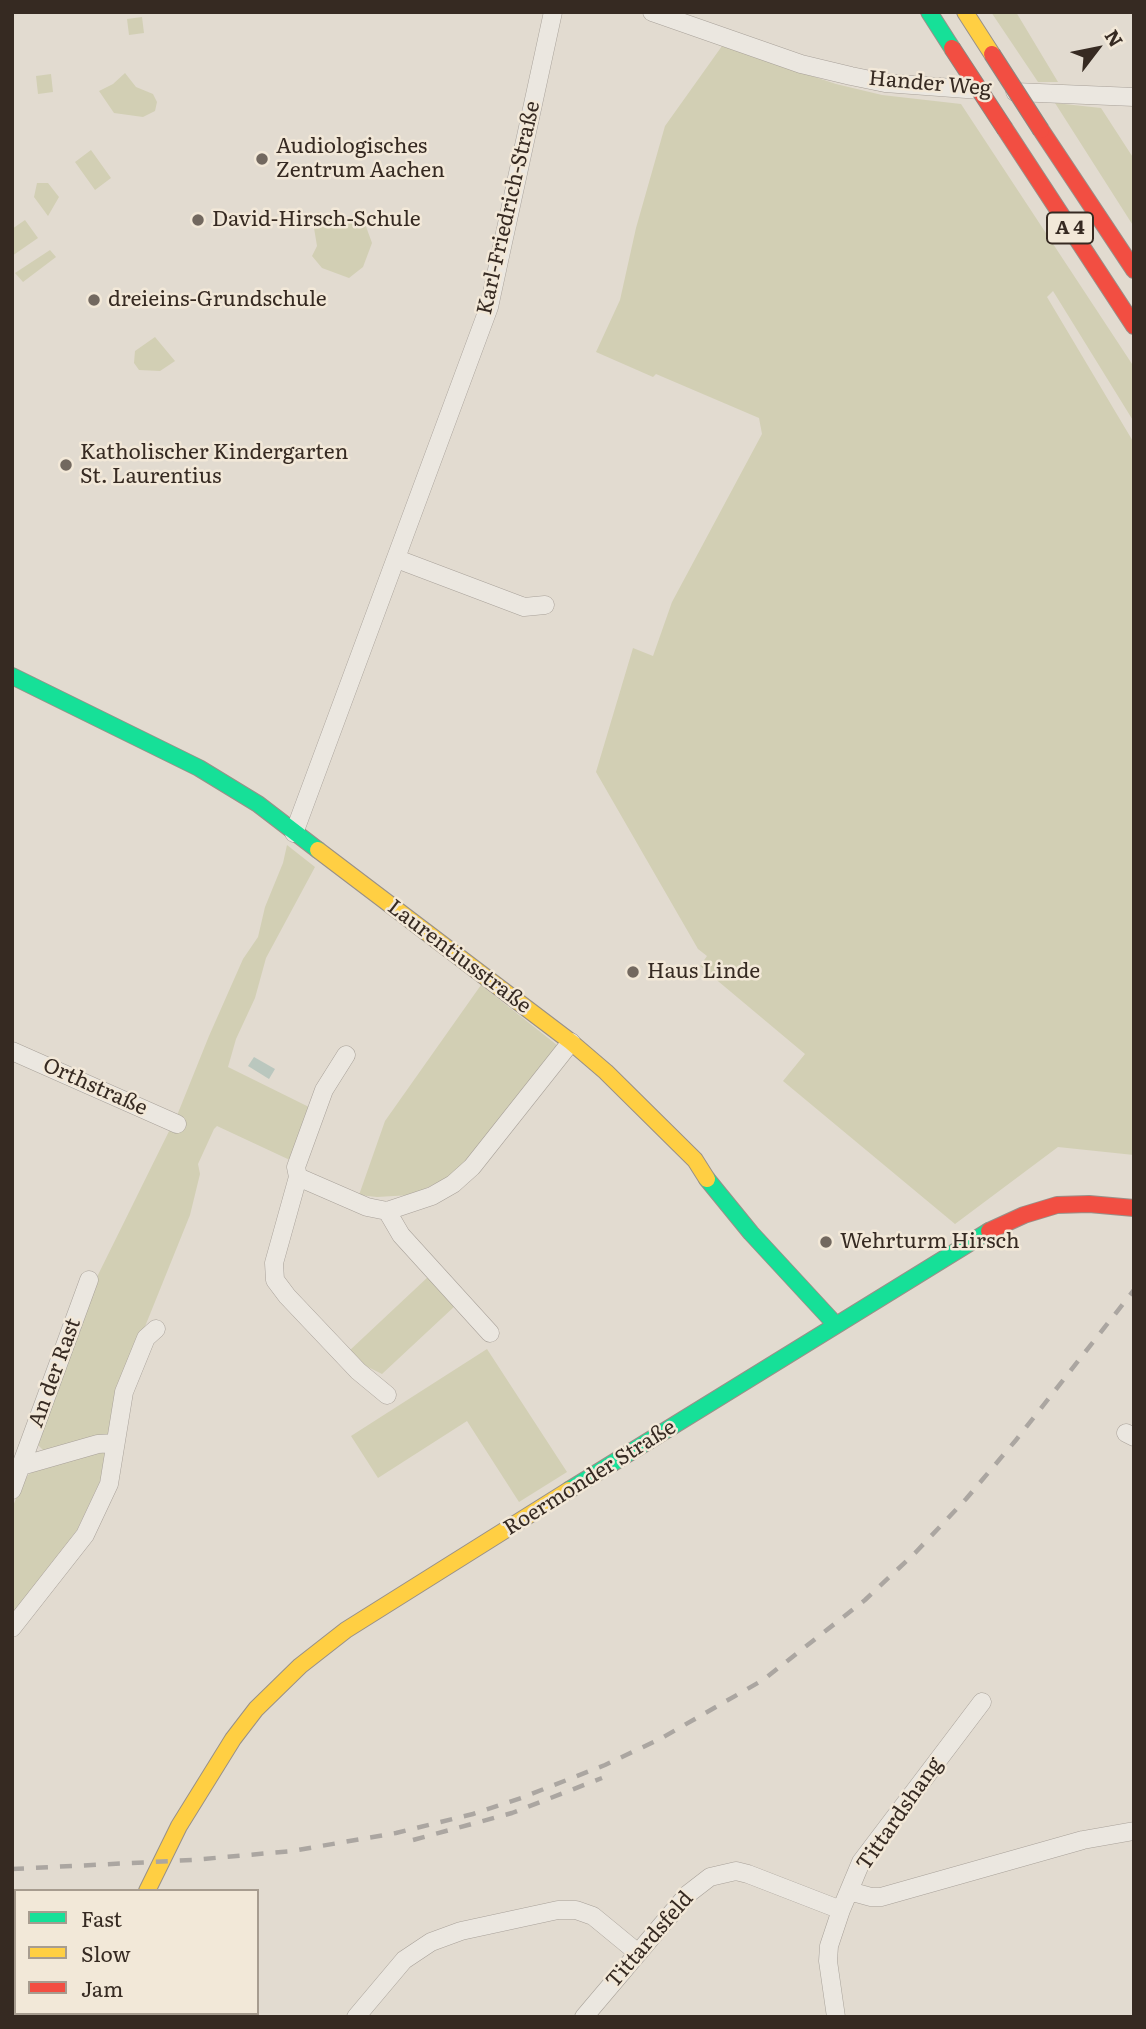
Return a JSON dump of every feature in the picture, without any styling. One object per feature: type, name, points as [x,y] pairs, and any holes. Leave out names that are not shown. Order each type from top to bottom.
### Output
[{"type":"main road","name":"A 4","points":[[929,12],[1134,326]]},
{"type":"main road","name":"A 4","points":[[965,12],[1134,271]]},
{"type":"main road","name":"Laurentiusstraße","points":[[12,676],[200,768],[258,804],[571,1042],[606,1072],[695,1160],[704,1176],[751,1233],[836,1325]]},
{"type":"main road","name":"Roermonder Straße","points":[[148,1889],[179,1826],[233,1739],[276,1688],[346,1630],[960,1247],[1017,1217],[1057,1205],[1089,1203],[1134,1208]]},
{"type":"street","name":"Karl-Friedrich-Straße","points":[[294,833],[489,307],[553,12]]},
{"type":"street","name":"Hander Weg","points":[[652,12],[801,64],[885,83],[1134,97]]},
{"type":"street","points":[[397,559],[524,607],[545,605]]},
{"type":"street","points":[[298,1177],[367,1208],[387,1211],[432,1196],[453,1184],[472,1167],[571,1042]]},
{"type":"street","name":"Orthstraße","points":[[12,1051],[177,1124]]},
{"type":"street","points":[[346,1055],[324,1090],[296,1167],[298,1177],[274,1263],[275,1280],[358,1371],[387,1395]]},
{"type":"street","points":[[387,1211],[401,1236],[490,1333]]},
{"type":"street","name":"An der Rast","points":[[12,1490],[89,1280]]},
{"type":"street","points":[[12,1628],[85,1535],[109,1484],[124,1392],[146,1338],[156,1329]]},
{"type":"street","name":"An der Rast","points":[[22,1466],[98,1444],[115,1443]]},
{"type":"street","name":"Tittardshang","points":[[836,2017],[828,1961],[832,1932],[861,1862],[982,1702]]},
{"type":"street","points":[[849,1891],[881,1897],[1083,1840],[1134,1831]]},
{"type":"street","name":"Tittardsfeld","points":[[584,2017],[698,1885],[722,1873],[736,1871],[748,1874],[841,1910]]},
{"type":"street","points":[[356,2017],[404,1960],[431,1942],[461,1931],[558,1910],[576,1910],[593,1916],[638,1953]]},
{"type":"shaded area","points":[[991,12],[1016,12],[1058,82],[1038,82]]},
{"type":"shaded area","points":[[142,17],[144,33],[129,35],[127,19]]},
{"type":"shaded area","points":[[722,46],[836,84],[882,95],[961,104],[1134,367],[1134,422],[1053,291],[1047,297],[1134,443],[1134,1155],[1058,1147],[955,1224],[783,1081],[805,1054],[700,966],[707,956],[698,949],[596,772],[633,648],[653,656],[672,602],[762,434],[759,418],[656,374],[653,377],[596,352],[620,300],[636,228],[665,126]]},
{"type":"shaded area","points":[[125,73],[136,87],[153,94],[157,102],[155,111],[143,117],[114,113],[99,91],[113,84]]},
{"type":"shaded area","points":[[51,74],[53,92],[38,94],[36,76]]},
{"type":"shaded area","points":[[1055,103],[1101,108],[1134,159],[1134,227]]},
{"type":"shaded area","points":[[91,150],[111,178],[95,190],[75,162]]},
{"type":"shaded area","points":[[37,183],[48,183],[59,197],[48,216],[34,197]]},
{"type":"shaded area","points":[[360,210],[372,243],[363,267],[349,278],[322,268],[312,256],[317,246],[312,216],[318,212],[345,225]]},
{"type":"shaded area","points":[[25,220],[38,238],[12,256],[12,229]]},
{"type":"shaded area","points":[[50,250],[56,257],[23,282],[15,273]]},
{"type":"shaded area","points":[[155,337],[175,361],[160,371],[139,370],[134,363],[135,351]]},
{"type":"shaded area","points":[[287,845],[315,867],[266,958],[255,998],[236,1039],[228,1067],[311,1108],[292,1161],[217,1126],[214,1129],[198,1164],[200,1174],[190,1215],[119,1391],[109,1429],[101,1479],[77,1530],[12,1614],[12,1509],[28,1475],[37,1469],[43,1450],[38,1445],[94,1283],[178,1113],[243,959],[258,937],[265,907],[283,863]]},
{"type":"shaded area","points":[[481,985],[557,1045],[555,1050],[470,1159],[450,1177],[411,1195],[359,1195],[385,1121]]},
{"type":"shaded area","points":[[254,1057],[275,1069],[269,1079],[248,1066]]},
{"type":"shaded area","points":[[429,1276],[456,1305],[382,1374],[360,1363],[349,1351]]},
{"type":"shaded area","points":[[487,1349],[567,1472],[519,1502],[467,1421],[378,1478],[351,1436]]},
{"type":"railway","points":[[12,1869],[192,1860],[292,1851],[396,1833],[473,1814],[521,1798],[605,1765],[660,1739],[763,1680],[865,1600],[916,1552],[1016,1440],[1134,1290]]},
{"type":"railway","points":[[413,1840],[512,1813],[602,1778]]},
{"type":"traffic: fast","points":[[929,12],[952,48]]},
{"type":"traffic: fast","points":[[12,676],[199,768],[258,804],[318,850]]},
{"type":"traffic: fast","points":[[707,1179],[751,1233],[836,1325]]},
{"type":"traffic: fast","points":[[569,1490],[989,1231]]},
{"type":"traffic: slow","points":[[965,12],[992,54]]},
{"type":"traffic: slow","points":[[318,850],[571,1042],[606,1072],[695,1160],[707,1179]]},
{"type":"traffic: slow","points":[[148,1889],[179,1826],[233,1739],[256,1709],[300,1666],[346,1630],[569,1490]]},
{"type":"traffic: jam","points":[[952,48],[1005,129]]},
{"type":"traffic: jam","points":[[992,54],[1041,130]]},
{"type":"traffic: jam","points":[[1005,129],[1134,326]]},
{"type":"traffic: jam","points":[[1041,130],[1134,270]]},
{"type":"traffic: jam","points":[[989,1231],[1024,1215],[1057,1205],[1089,1204],[1134,1208]]},
{"type":"place","name":"Audiologisches Zentrum Aachen","points":[[262,159]]},
{"type":"place","name":"David-Hirsch-Schule","points":[[198,220]]},
{"type":"place","name":"dreieins-Grundschule","points":[[94,300]]},
{"type":"place","name":"Katholischer Kindergarten St. Laurentius","points":[[66,465]]},
{"type":"place","name":"Haus Linde","points":[[633,972]]},
{"type":"place","name":"Wehrturm Hirsch","points":[[826,1242]]}]
